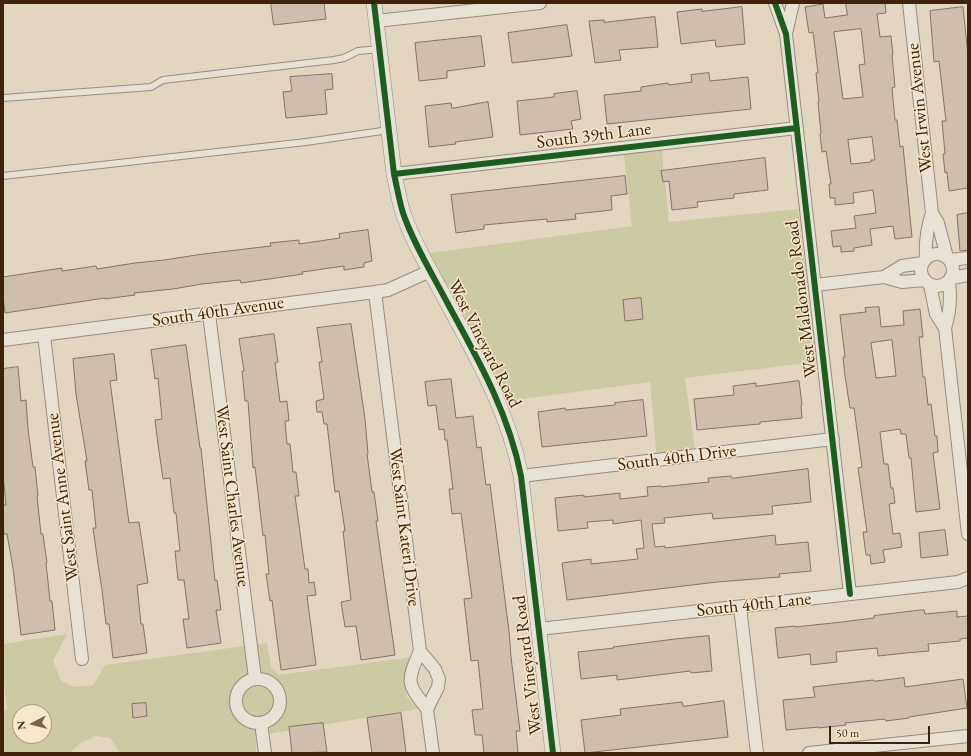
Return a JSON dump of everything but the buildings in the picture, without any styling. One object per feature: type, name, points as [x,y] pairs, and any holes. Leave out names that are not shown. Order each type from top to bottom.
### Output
[{"type":"street","name":"West Vineyard Road","points":[[374,3],[394,174],[404,214],[430,271],[499,402],[516,451],[521,476],[553,753]]},
{"type":"street","points":[[376,21],[540,3]]},
{"type":"street","name":"West Maldonado Road","points":[[774,3],[786,34],[850,594]]},
{"type":"street","name":"West Maldonado Road","points":[[786,34],[793,3]]},
{"type":"street","name":"West Irwin Avenue","points":[[909,3],[932,213],[926,240],[925,261]]},
{"type":"street","name":"South 39th Lane","points":[[394,174],[797,128]]},
{"type":"street","name":"West Irwin Avenue","points":[[932,213],[938,223],[948,258]]},
{"type":"street","points":[[884,277],[902,266],[925,261],[936,254],[948,258],[968,258]]},
{"type":"street","points":[[948,258],[954,268],[951,280],[949,315],[945,328],[968,534]]},
{"type":"street","points":[[925,261],[921,272],[928,283],[936,314],[945,328]]},
{"type":"street","name":"South 40th Avenue","points":[[3,340],[388,290],[430,271]]},
{"type":"street","points":[[815,285],[884,277],[902,282],[928,283],[940,286],[951,280],[968,275]]},
{"type":"street","name":"West Saint Kateri Drive","points":[[375,292],[420,651]]},
{"type":"street","name":"West Saint Charles Avenue","points":[[209,314],[255,678]]},
{"type":"street","name":"West Saint Anne Avenue","points":[[44,335],[82,659]]},
{"type":"street","name":"South 40th Drive","points":[[521,476],[833,439]]},
{"type":"street","name":"South 40th Lane","points":[[539,629],[958,582],[968,578]]},
{"type":"street","points":[[740,607],[757,753]]},
{"type":"street","points":[[427,709],[437,691],[440,681],[437,671],[420,651],[411,672],[411,685],[413,691],[427,709],[433,753]]},
{"type":"street","points":[[255,678],[266,680],[276,687],[280,698],[279,709],[272,718],[261,723],[250,722],[241,714],[236,704],[238,692],[244,683],[255,678]]},
{"type":"street","points":[[261,723],[265,753]]},
{"type":"street","points":[[809,753],[868,750],[968,736]]},
{"type":"lane","points":[[3,98],[151,87],[163,80],[334,60],[344,58],[358,51],[380,49]]},
{"type":"lane","points":[[3,176],[306,142],[389,130]]},
{"type":"shaded area","points":[[661,143],[669,222],[798,209],[816,362],[685,378],[696,455],[657,460],[650,382],[499,402],[422,254],[632,226],[623,148]]},
{"type":"shaded area","points":[[67,634],[53,661],[61,681],[74,687],[93,685],[105,665],[267,643],[271,667],[279,675],[412,657],[405,679],[406,696],[418,709],[256,736],[256,753],[120,753],[110,738],[96,736],[81,743],[71,751],[71,753],[3,753],[3,711],[7,710],[3,672],[3,644]]},
{"type":"cycle path","points":[[374,3],[394,174],[403,213],[418,248],[492,388],[516,453],[521,476],[553,753]]},
{"type":"cycle path","points":[[775,3],[786,34],[850,594]]},
{"type":"cycle path","points":[[394,174],[797,128]]}]
